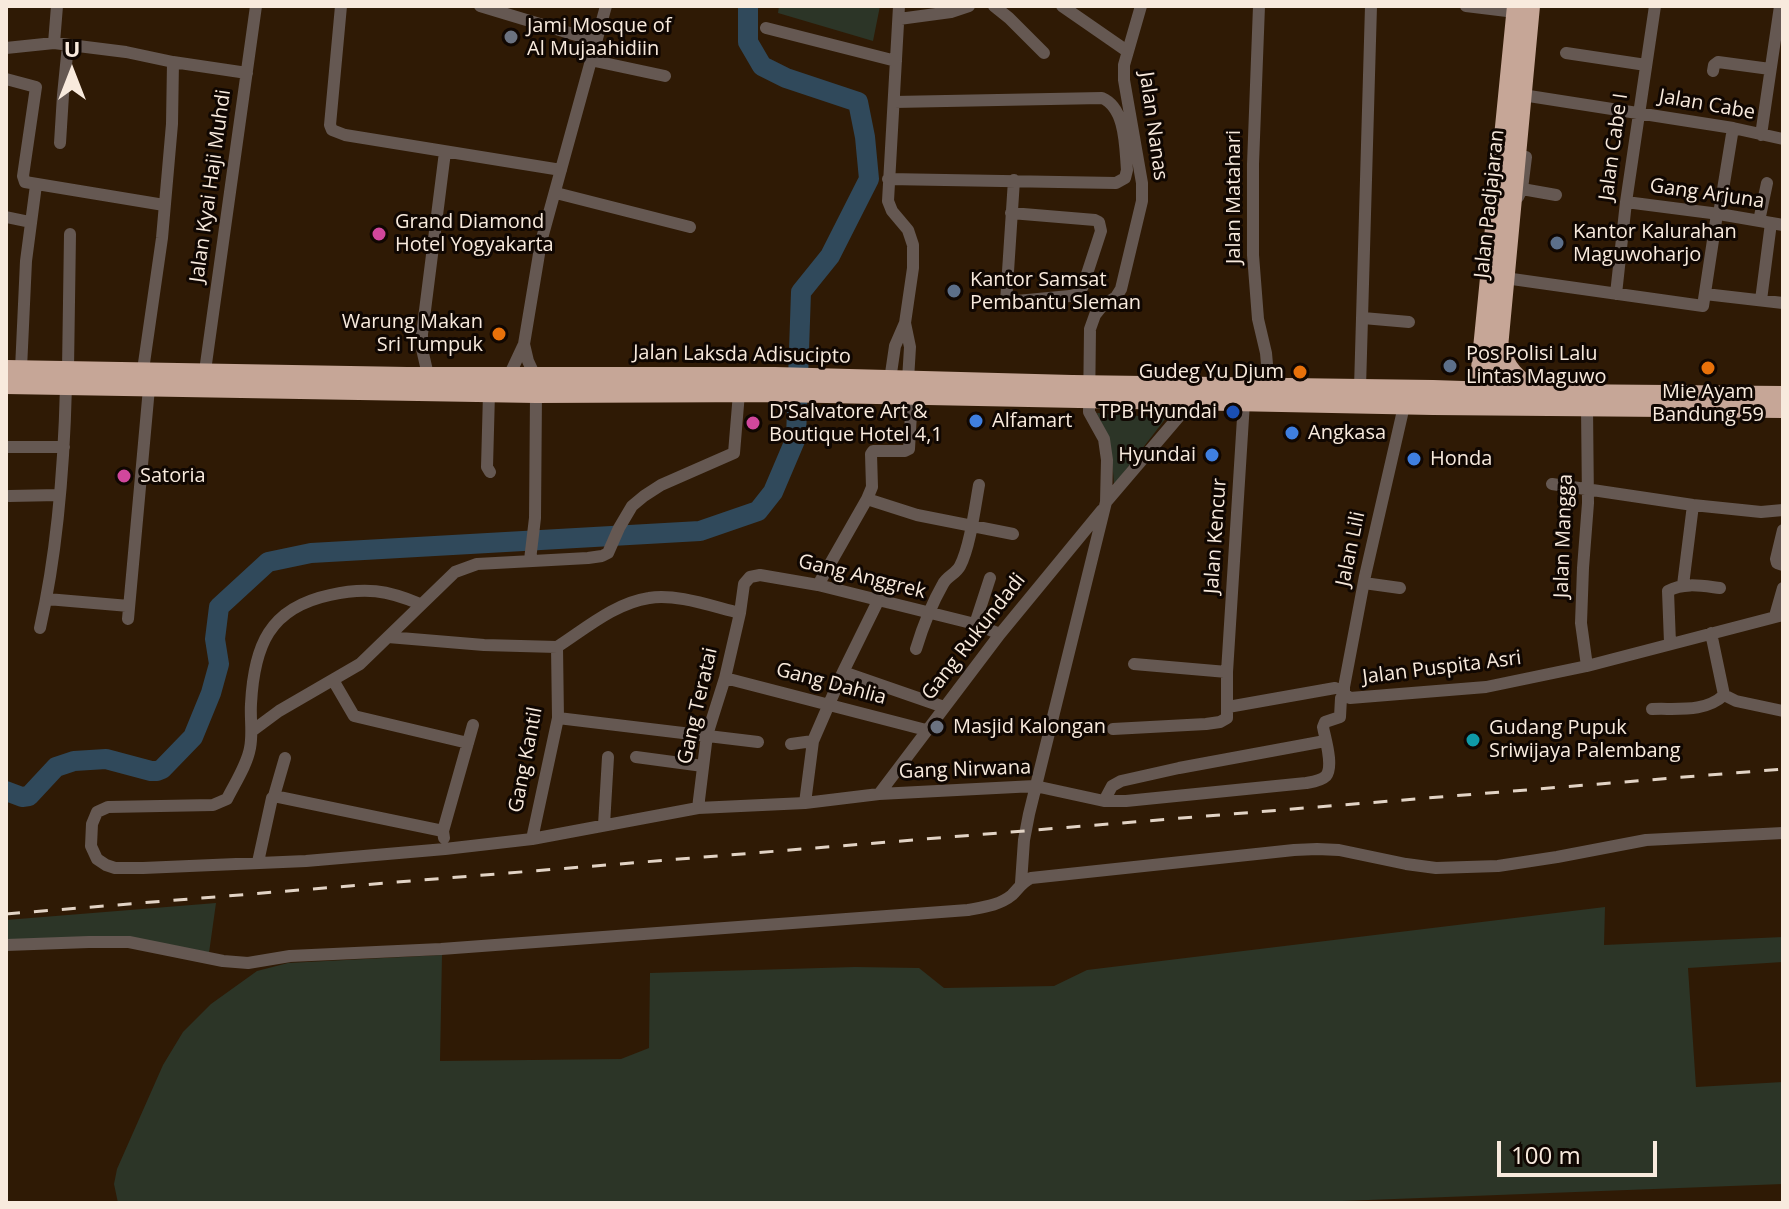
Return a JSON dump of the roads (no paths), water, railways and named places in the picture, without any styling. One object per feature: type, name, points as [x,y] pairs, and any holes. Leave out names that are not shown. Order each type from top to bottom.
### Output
[{"type":"highway","name":"Jalan Padjajaran","points":[[1485,398],[1502,229],[1510,200],[1531,6]]},
{"type":"highway","name":"Jalan Padjajaran","points":[[1510,8],[1510,200]]},
{"type":"highway","name":"Jalan Padjajaran","points":[[1490,344],[1505,278],[1502,229]]},
{"type":"highway","points":[[1433,389],[1465,373],[1490,344],[1512,372],[1528,386],[1547,393]]},
{"type":"highway","name":"Jalan Laksda Adisucipto","points":[[14,369],[67,378]]},
{"type":"highway","name":"Jalan Laksda Adisucipto","points":[[146,379],[205,371],[509,376],[536,385],[739,393],[775,384]]},
{"type":"highway","name":"Jalan Laksda Adisucipto","points":[[6,385],[67,378],[146,379],[489,393],[536,385],[903,385],[1193,393],[1269,387],[1433,389],[1485,398]]},
{"type":"highway","name":"Jalan Laksda Adisucipto","points":[[832,386],[903,385]]},
{"type":"highway","name":"Jalan Laksda Adisucipto","points":[[1193,393],[1244,402],[1404,406],[1485,398]]},
{"type":"highway","points":[[1485,398],[1547,393],[1783,395]]},
{"type":"highway","points":[[1485,398],[1587,408],[1783,409]]},
{"type":"street","points":[[54,43],[57,6]]},
{"type":"street","name":"Jalan Kyai Haji Muhdi","points":[[205,371],[256,6]]},
{"type":"street","points":[[341,6],[332,130],[345,135],[561,170]]},
{"type":"street","points":[[480,6],[596,41]]},
{"type":"street","points":[[509,376],[524,344],[541,242],[606,6]]},
{"type":"street","points":[[818,585],[872,487],[873,451],[909,449],[903,385],[895,346],[905,323],[913,245],[908,230],[888,201],[899,13],[922,17],[969,6]]},
{"type":"street","points":[[994,6],[1044,53]]},
{"type":"street","points":[[1062,6],[1127,51]]},
{"type":"street","points":[[1083,21],[1087,6]]},
{"type":"street","name":"Jalan Nanas","points":[[1089,392],[1090,329],[1095,315],[1121,289],[1142,201],[1142,183],[1124,80],[1127,51],[1141,6]]},
{"type":"street","name":"Jalan Matahari","points":[[1259,6],[1253,255],[1258,319],[1266,353],[1269,387]]},
{"type":"street","points":[[1360,388],[1371,6]]},
{"type":"street","points":[[1466,6],[1510,8]]},
{"type":"street","points":[[1538,6],[1529,96],[1510,200],[1556,195]]},
{"type":"street","name":"Jalan Cabe I","points":[[1616,294],[1626,202],[1655,6]]},
{"type":"street","points":[[1761,135],[1780,6]]},
{"type":"street","points":[[766,28],[896,61]]},
{"type":"street","points":[[6,48],[54,43],[247,73]]},
{"type":"street","points":[[60,143],[68,45]]},
{"type":"street","points":[[1566,53],[1646,65]]},
{"type":"street","points":[[590,60],[665,76]]},
{"type":"street","points":[[47,599],[129,612],[146,379],[172,124],[173,62]]},
{"type":"street","points":[[1713,71],[1718,62],[1770,69]]},
{"type":"street","points":[[6,79],[36,87],[23,176],[25,182],[164,205]]},
{"type":"street","name":"Jalan Cabe","points":[[1529,96],[1733,128],[1783,139]]},
{"type":"street","points":[[888,179],[1116,183],[1125,178],[1127,170],[1121,122],[1114,106],[1102,98],[894,102]]},
{"type":"street","points":[[1505,278],[1703,306],[1733,128]]},
{"type":"street","points":[[428,375],[422,334],[445,152]]},
{"type":"street","points":[[1011,213],[1099,222],[1101,231],[1078,294],[1006,302],[1011,213],[1014,180]]},
{"type":"street","points":[[1761,300],[1771,223],[1767,183]]},
{"type":"street","points":[[14,369],[36,185]]},
{"type":"street","points":[[556,193],[690,227]]},
{"type":"street","name":"Gang Arjuna","points":[[1626,202],[1771,223]]},
{"type":"street","points":[[6,217],[30,222]]},
{"type":"street","points":[[40,628],[47,599],[64,447],[70,234]]},
{"type":"street","points":[[1705,294],[1783,303]]},
{"type":"street","points":[[1363,318],[1409,322]]},
{"type":"street","points":[[524,344],[536,385],[535,518],[530,560]]},
{"type":"street","points":[[1021,883],[1024,840],[1035,786],[1105,505],[1107,460],[1104,439],[1091,418],[1089,392]]},
{"type":"street","points":[[489,393],[487,467],[490,472]]},
{"type":"street","points":[[252,731],[279,711],[360,664],[455,572],[477,564],[602,556],[608,553],[632,506],[644,496],[661,485],[734,453],[739,393]]},
{"type":"street","name":"Gang Rukundadi","points":[[879,794],[1000,634],[1193,393]]},
{"type":"street","name":"Jalan Kencur","points":[[1228,707],[1227,672],[1244,402]]},
{"type":"street","name":"Jalan Lili","points":[[1343,693],[1404,406]]},
{"type":"street","name":"Jalan Mangga","points":[[1587,408],[1581,623],[1587,666]]},
{"type":"street","points":[[6,447],[64,447]]},
{"type":"street","points":[[1552,484],[1693,505],[1761,512],[1783,510]]},
{"type":"street","points":[[916,649],[928,613],[948,577],[959,568],[979,485]]},
{"type":"street","points":[[9,496],[59,495]]},
{"type":"street","points":[[867,499],[917,515],[1013,534]]},
{"type":"street","points":[[1683,585],[1693,505]]},
{"type":"street","points":[[1783,530],[1776,559],[1783,565]]},
{"type":"street","name":"Gang Anggrek","points":[[740,613],[744,584],[750,577],[760,575],[818,585],[975,624],[1000,634]]},
{"type":"street","points":[[975,624],[990,578]]},
{"type":"street","points":[[1364,583],[1400,588]]},
{"type":"street","points":[[1670,643],[1668,591],[1683,585],[1720,588]]},
{"type":"street","points":[[1587,666],[1779,615],[1783,588]]},
{"type":"street","points":[[252,731],[252,686],[260,654],[273,624],[284,614],[312,599],[349,591],[379,591],[420,604]]},
{"type":"street","points":[[388,637],[557,647],[605,615],[649,598],[669,598],[740,613]]},
{"type":"street","points":[[805,803],[813,741],[878,601]]},
{"type":"street","name":"Gang Teratai","points":[[698,808],[707,735],[725,678],[740,613]]},
{"type":"street","points":[[1711,633],[1724,695]]},
{"type":"street","name":"Gang Kantil","points":[[532,839],[558,718],[557,647]]},
{"type":"street","points":[[1134,664],[1227,672]]},
{"type":"street","name":"Jalan Puspita Asri","points":[[1113,729],[1220,722],[1227,718],[1228,707],[1343,693],[1486,687],[1587,666]]},
{"type":"street","points":[[843,672],[944,707]]},
{"type":"street","name":"Gang Dahlia","points":[[725,678],[926,730]]},
{"type":"street","points":[[333,680],[354,716],[468,743]]},
{"type":"street","name":"Gang Nirwana","points":[[252,731],[250,749],[227,799],[213,805],[102,808],[92,824],[91,846],[97,859],[115,868],[306,861],[532,839],[698,808],[805,803],[879,794],[1035,786],[1104,801],[1126,801],[1306,783],[1319,780],[1329,770],[1323,724],[1340,717],[1343,693]]},
{"type":"street","points":[[1652,709],[1704,707],[1717,702],[1724,695]]},
{"type":"street","points":[[1724,695],[1736,701],[1783,711]]},
{"type":"street","points":[[558,718],[758,742]]},
{"type":"street","points":[[445,849],[443,831],[473,725]]},
{"type":"street","points":[[791,744],[813,741]]},
{"type":"street","points":[[1104,801],[1112,786],[1121,781],[1325,741]]},
{"type":"street","points":[[604,825],[608,757]]},
{"type":"street","points":[[636,757],[703,766]]},
{"type":"street","points":[[258,862],[272,798],[285,758]]},
{"type":"street","points":[[274,796],[443,831]]},
{"type":"street","points":[[6,945],[129,942],[248,963],[290,956],[441,949],[968,910],[1001,902],[1021,883],[1041,876],[1294,850],[1339,850],[1406,864],[1436,868],[1465,867],[1531,862],[1646,840],[1783,833]]},
{"type":"waterway","points":[[6,791],[22,797],[29,796],[56,767],[74,761],[106,759],[151,771],[162,769],[193,737],[211,693],[219,664],[215,639],[219,607],[268,562],[311,553],[700,531],[758,511],[773,492],[796,438],[801,292],[830,256],[869,179],[858,102],[786,78],[762,66],[748,42],[748,6]]},
{"type":"railway","points":[[6,914],[1783,769]]},
{"type":"place","name":"Jami Mosque of Al Mujaahidiin","points":[[511,37]]},
{"type":"place","name":"Grand Diamond Hotel Yogyakarta","points":[[379,234]]},
{"type":"place","name":"Kantor Kalurahan Maguwoharjo","points":[[1557,243]]},
{"type":"place","name":"Kantor Samsat Pembantu Sleman","points":[[954,291]]},
{"type":"place","name":"Warung Makan Sri Tumpuk","points":[[499,334]]},
{"type":"place","name":"Pos Polisi Lalu Lintas Maguwo","points":[[1450,366]]},
{"type":"place","name":"Mie Ayam Bandung 59","points":[[1708,368]]},
{"type":"place","name":"Gudeg Yu Djum","points":[[1300,372]]},
{"type":"place","name":"TPB Hyundai","points":[[1233,412]]},
{"type":"place","name":"Alfamart","points":[[976,421]]},
{"type":"place","name":"D'Salvatore Art & Boutique Hotel 4,1","points":[[753,423]]},
{"type":"place","name":"Angkasa","points":[[1292,433]]},
{"type":"place","name":"Hyundai","points":[[1212,455]]},
{"type":"place","name":"Honda","points":[[1414,459]]},
{"type":"place","name":"Satoria","points":[[124,476]]},
{"type":"place","name":"Masjid Kalongan","points":[[937,727]]},
{"type":"place","name":"Gudang Pupuk Sriwijaya Palembang","points":[[1473,740]]}]
